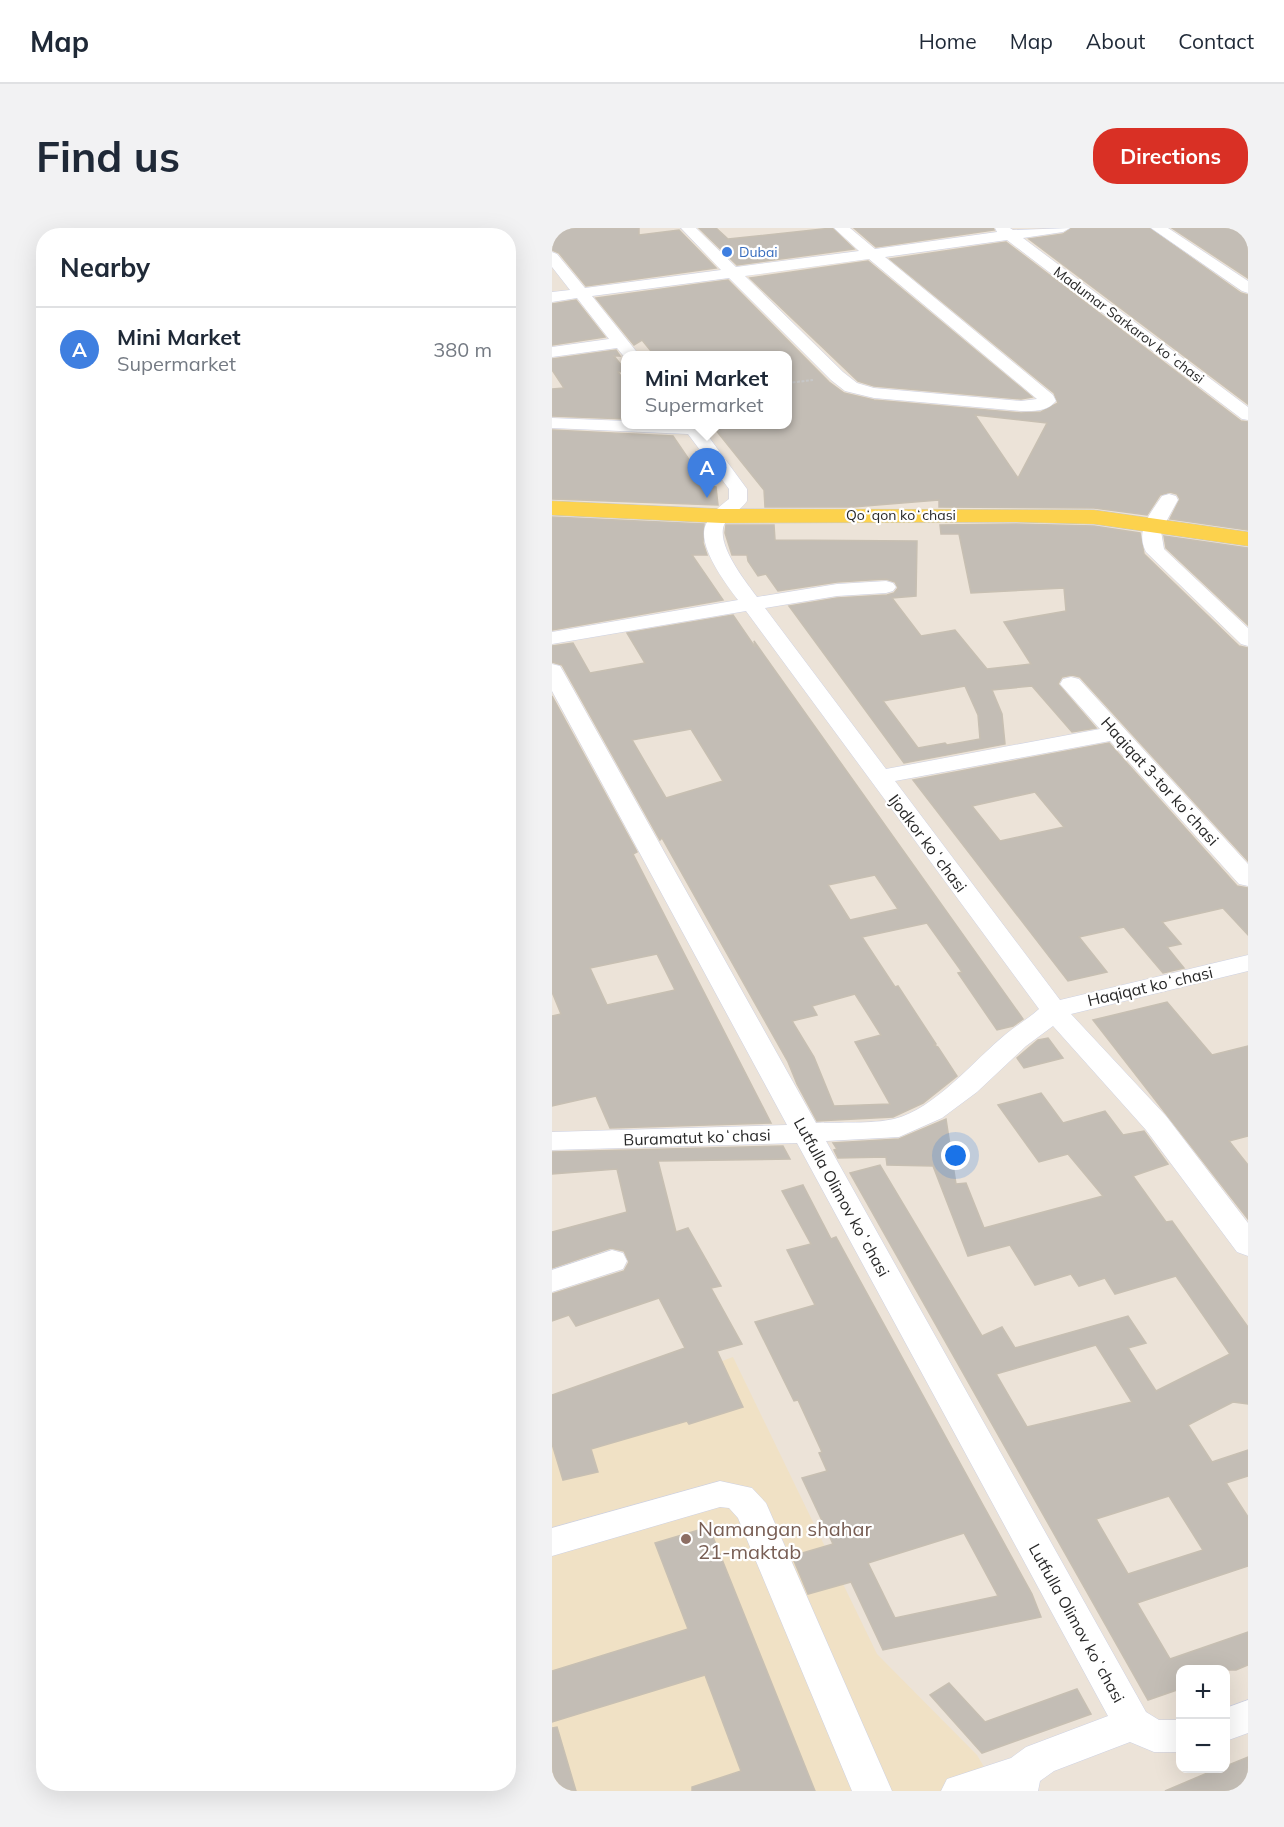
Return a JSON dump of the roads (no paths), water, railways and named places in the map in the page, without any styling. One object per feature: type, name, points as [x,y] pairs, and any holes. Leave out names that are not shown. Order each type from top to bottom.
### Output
[{"type":"main road","name":"Qoʻqon koʻchasi","points":[[552,508],[722,516],[1016,514],[1094,517],[1248,539]]},
{"type":"street","points":[[688,228],[844,383],[851,387],[874,393],[1021,406],[1037,405],[1047,401],[842,228]]},
{"type":"street","points":[[552,297],[873,255],[1005,232],[1063,228]]},
{"type":"street","points":[[1158,228],[1248,288]]},
{"type":"street","name":"Madumar Sarkarov koʻchasi","points":[[1005,232],[1248,415]]},
{"type":"street","points":[[552,257],[628,351]]},
{"type":"street","points":[[552,352],[621,342]]},
{"type":"street","points":[[552,423],[621,425]]},
{"type":"street","name":"Ijodkor koʻchasi","points":[[693,429],[738,489],[738,501],[715,523],[713,531],[719,555],[732,578],[1053,1010],[1156,1123],[1248,1245]]},
{"type":"street","points":[[1169,500],[1150,532],[1151,543],[1156,552],[1248,640]]},
{"type":"street","points":[[552,638],[837,590],[886,587]]},
{"type":"street","name":"Lutfulla Olimov koʻchasi","points":[[552,671],[1132,1724],[1040,1759],[1020,1781],[961,1791]]},
{"type":"street","name":"Haqiqat 3-tor koʼchasi","points":[[1071,684],[1248,879]]},
{"type":"street","points":[[878,777],[1117,733]]},
{"type":"street","name":"Haqiqat koʻchasi","points":[[1053,1010],[1248,963]]},
{"type":"street","name":"Buramatut koʻchasi","points":[[552,1141],[767,1135],[899,1128],[917,1121],[967,1086],[1016,1040],[1037,1026],[1053,1010]]},
{"type":"street","points":[[552,1281],[612,1261]]},
{"type":"street","points":[[552,1542],[720,1494],[740,1496],[754,1513],[872,1791]]},
{"type":"street","points":[[1230,1723],[1248,1716]]},
{"type":"street","points":[[1132,1724],[1154,1736],[1176,1736]]},
{"type":"place","name":"Dubai","points":[[727,252]]},
{"type":"place","name":"Mini Market","points":[[707,498]]},
{"type":"place","name":"Namangan shahar 21-maktab","points":[[686,1539]]}]
